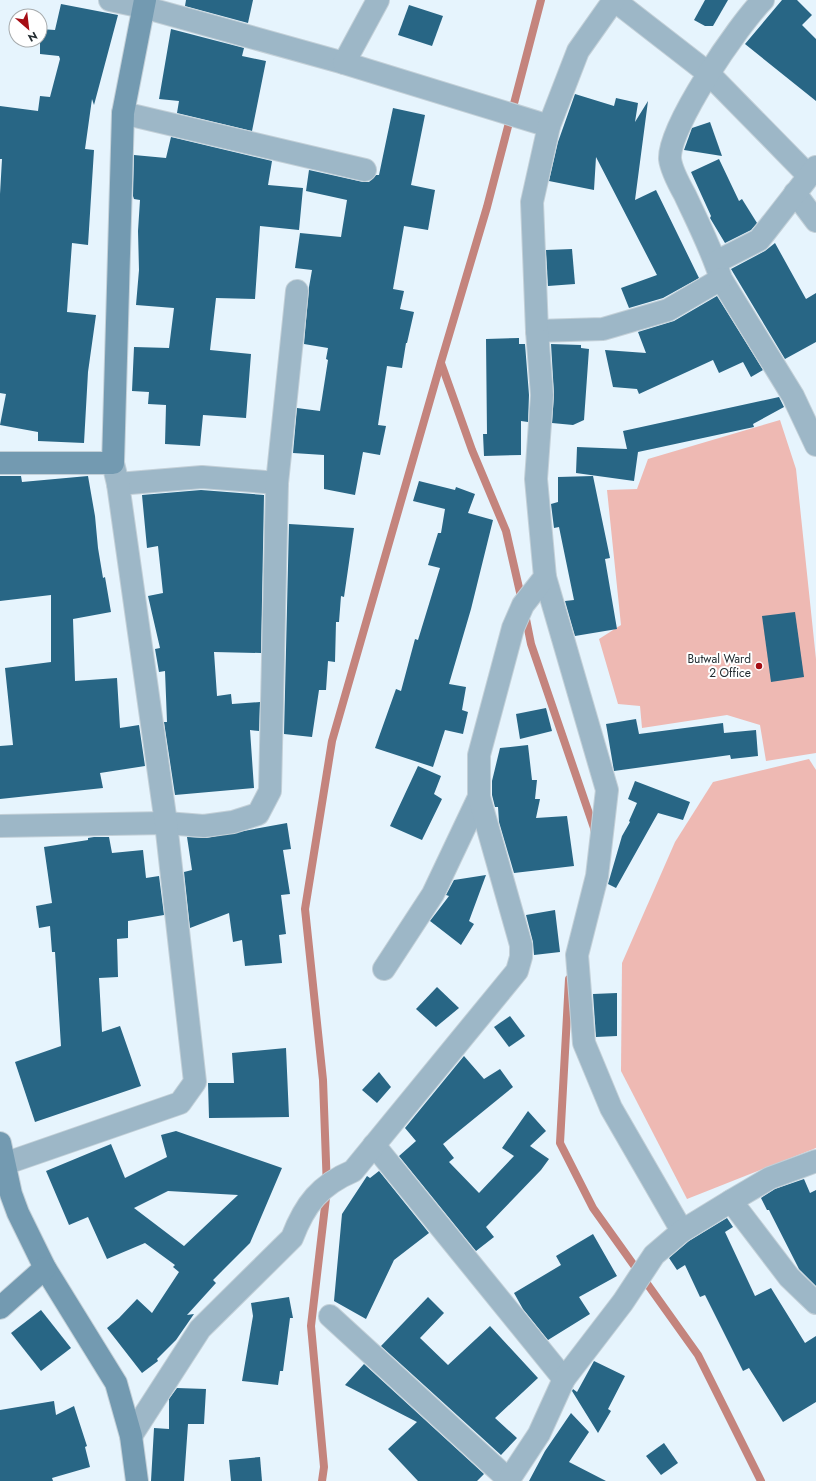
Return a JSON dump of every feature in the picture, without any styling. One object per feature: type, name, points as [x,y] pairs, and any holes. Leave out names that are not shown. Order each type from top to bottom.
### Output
[{"type":"street","points":[[110,0],[144,3],[549,126]]},
{"type":"street","points":[[344,63],[378,0]]},
{"type":"street","points":[[537,331],[603,329],[668,310],[718,270],[759,240],[812,171],[708,73],[614,0],[578,50],[549,126],[532,202],[537,331],[542,395],[536,479],[545,577],[607,790],[597,876],[576,955],[584,1042],[611,1108],[682,1231]]},
{"type":"street","points":[[763,0],[708,73],[674,136],[670,159],[718,270],[793,396],[816,445]]},
{"type":"street","points":[[137,1481],[131,1436],[116,1384],[45,1268],[18,1213],[6,1194],[2,1153],[180,1104],[195,1082],[166,823],[116,473],[123,113],[144,3]]},
{"type":"street","points":[[123,113],[365,170]]},
{"type":"street","points":[[794,193],[816,221]]},
{"type":"street","points":[[0,826],[166,823],[204,826],[233,822],[258,814],[270,791],[277,483],[297,291]]},
{"type":"street","points":[[0,463],[116,473],[202,477],[277,483]]},
{"type":"street","points":[[131,1436],[200,1329],[292,1238],[298,1221],[315,1195],[334,1179],[353,1171],[517,971],[521,957],[521,945],[479,797],[479,755],[514,628],[523,605],[545,577]]},
{"type":"street","points":[[384,970],[433,894],[479,797]]},
{"type":"street","points":[[374,1145],[564,1379]]},
{"type":"street","points":[[330,1316],[508,1480],[539,1434],[564,1379],[630,1291],[654,1255],[682,1231],[731,1200],[770,1178],[816,1161]]},
{"type":"street","points":[[731,1200],[789,1278],[816,1303]]},
{"type":"street","points":[[0,1308],[45,1268]]},
{"type":"shaded area","points":[[780,420],[796,469],[816,659],[816,753],[766,761],[760,725],[727,715],[642,728],[640,706],[618,704],[599,639],[621,625],[607,490],[637,489],[648,459]]},
{"type":"shaded area","points":[[809,759],[816,770],[816,1148],[687,1199],[621,1071],[622,963],[675,842],[713,782]]},
{"type":"building","points":[[186,0],[253,0],[248,23],[185,6]]},
{"type":"building","points":[[705,0],[728,0],[713,26],[705,26],[694,20]]},
{"type":"building","points":[[782,0],[797,0],[812,15],[802,25],[816,39],[816,101],[745,44]]},
{"type":"building","points":[[61,4],[118,15],[94,105],[92,99],[85,149],[94,150],[88,245],[72,243],[67,312],[96,315],[88,372],[84,443],[38,441],[38,432],[0,425],[6,394],[0,393],[0,194],[2,159],[0,159],[0,106],[38,111],[40,96],[50,97],[60,59],[59,56],[40,54],[40,48],[48,48],[48,30],[55,30]]},
{"type":"building","points":[[409,5],[443,16],[432,46],[398,35]]},
{"type":"building","points":[[171,29],[244,48],[242,56],[266,61],[252,131],[177,113],[179,101],[159,99]]},
{"type":"building","points":[[575,94],[614,106],[616,98],[638,103],[635,122],[648,101],[635,200],[656,190],[699,278],[663,298],[629,308],[621,288],[657,275],[596,157],[594,190],[549,181],[558,142]]},
{"type":"building","points":[[393,108],[425,115],[411,185],[435,190],[428,230],[404,226],[393,289],[404,291],[400,309],[414,312],[406,343],[402,368],[387,366],[378,425],[386,426],[380,455],[363,452],[355,495],[324,489],[324,455],[293,453],[297,408],[320,411],[328,360],[326,359],[328,348],[304,344],[312,270],[295,268],[300,233],[341,237],[347,200],[306,191],[309,170],[363,182],[369,182],[376,175],[379,175]]},
{"type":"building","points":[[710,122],[722,156],[684,150],[692,128]]},
{"type":"building","points":[[171,137],[272,161],[268,185],[303,188],[299,230],[260,226],[255,299],[216,298],[210,350],[251,354],[246,418],[203,415],[200,446],[165,444],[166,405],[148,404],[149,392],[132,391],[134,347],[169,348],[174,308],[136,305],[139,270],[138,231],[140,200],[134,199],[133,196],[134,155],[166,158]]},
{"type":"building","points":[[719,159],[739,201],[742,199],[757,223],[751,230],[725,243],[710,218],[711,216],[691,172]]},
{"type":"building","points":[[775,243],[806,299],[816,293],[816,342],[785,359],[731,269],[765,251]]},
{"type":"building","points":[[572,249],[575,284],[548,286],[546,250]]},
{"type":"building","points":[[717,296],[763,370],[751,377],[743,362],[719,373],[713,360],[639,394],[637,389],[613,387],[605,350],[646,353],[638,332],[674,321]]},
{"type":"building","points":[[519,338],[519,344],[525,344],[529,395],[528,422],[521,421],[521,455],[484,456],[483,434],[487,434],[486,339]]},
{"type":"building","points":[[551,344],[581,345],[581,348],[589,349],[584,420],[573,425],[552,423],[554,394]]},
{"type":"building","points":[[779,397],[784,407],[753,424],[754,427],[638,452],[634,481],[576,473],[577,447],[627,449],[623,431]]},
{"type":"building","points":[[0,476],[21,476],[22,482],[88,476],[103,578],[105,577],[111,612],[73,619],[75,681],[117,678],[120,728],[139,725],[145,766],[100,773],[103,788],[0,799],[0,746],[13,745],[5,668],[51,662],[51,595],[0,601]]},
{"type":"building","points":[[593,476],[610,558],[605,559],[617,629],[575,636],[565,601],[574,600],[559,527],[554,528],[551,504],[558,502],[558,477]]},
{"type":"building","points":[[419,481],[455,490],[456,487],[475,494],[468,513],[493,520],[471,609],[449,684],[466,687],[462,710],[468,712],[463,734],[445,730],[433,767],[375,748],[396,689],[401,691],[415,639],[418,640],[440,568],[428,565],[438,533],[441,533],[445,509],[413,501]]},
{"type":"building","points":[[201,490],[264,495],[261,653],[214,652],[217,696],[231,694],[232,704],[260,702],[259,731],[250,730],[254,788],[175,795],[164,722],[167,722],[165,671],[159,672],[155,649],[160,648],[148,596],[163,593],[158,546],[147,548],[142,495]]},
{"type":"building","points":[[289,524],[354,528],[344,597],[341,596],[339,622],[336,622],[335,662],[328,661],[326,690],[319,690],[312,737],[284,734]]},
{"type":"building","points":[[795,612],[804,677],[771,682],[762,616]]},
{"type":"building","points":[[546,708],[552,731],[520,739],[516,714]]},
{"type":"building","points":[[636,719],[639,734],[723,723],[724,733],[756,730],[758,756],[731,759],[730,755],[614,771],[606,724]]},
{"type":"building","points":[[528,745],[532,780],[537,780],[535,799],[540,799],[536,818],[567,816],[574,866],[514,873],[499,822],[498,807],[495,807],[492,795],[492,781],[500,748]]},
{"type":"building","points":[[418,766],[441,776],[434,794],[442,799],[422,840],[390,826]]},
{"type":"building","points":[[635,781],[690,802],[683,820],[658,813],[616,888],[608,884],[622,836],[630,822],[629,821],[637,803],[628,799]]},
{"type":"building","points":[[287,823],[291,849],[283,850],[290,894],[281,895],[286,934],[279,935],[282,963],[245,966],[242,940],[233,942],[229,913],[190,928],[184,872],[192,870],[187,837],[206,838]]},
{"type":"building","points":[[109,837],[112,853],[143,850],[146,878],[159,876],[164,915],[128,921],[128,938],[117,939],[118,977],[99,978],[102,1032],[120,1026],[141,1086],[35,1122],[15,1062],[61,1046],[55,952],[52,952],[50,926],[39,928],[36,906],[52,903],[44,847],[88,840],[88,838]]},
{"type":"building","points":[[486,875],[469,921],[474,924],[461,945],[430,921],[449,896],[446,895],[454,880]]},
{"type":"building","points":[[555,910],[560,952],[534,955],[533,942],[526,915]]},
{"type":"building","points":[[437,987],[459,1008],[436,1027],[416,1009]]},
{"type":"building","points":[[617,993],[617,1036],[596,1037],[593,994]]},
{"type":"building","points":[[510,1016],[525,1036],[509,1047],[494,1027]]},
{"type":"building","points":[[286,1048],[289,1117],[209,1118],[208,1083],[234,1083],[232,1053]]},
{"type":"building","points":[[464,1056],[484,1079],[500,1069],[513,1087],[443,1144],[454,1158],[449,1162],[479,1193],[514,1156],[502,1148],[528,1111],[546,1131],[530,1146],[549,1159],[541,1170],[486,1227],[494,1237],[476,1251],[399,1156],[416,1141],[405,1128]]},
{"type":"building","points":[[379,1072],[391,1087],[377,1103],[362,1090]]},
{"type":"building","points":[[176,1131],[282,1168],[250,1243],[213,1280],[216,1283],[187,1315],[194,1314],[176,1340],[157,1359],[158,1361],[142,1373],[107,1328],[137,1299],[152,1313],[179,1272],[173,1267],[175,1265],[145,1243],[107,1259],[88,1217],[69,1225],[46,1171],[111,1144],[125,1178],[167,1157],[161,1135]],"holes":[[[168,1191],[238,1195],[184,1246],[134,1208]]]},
{"type":"building","points":[[379,1171],[429,1233],[394,1260],[366,1319],[334,1301],[342,1214],[367,1176],[370,1178]]},
{"type":"building","points":[[804,1179],[810,1193],[816,1190],[816,1286],[799,1269],[769,1210],[767,1210],[761,1198],[775,1189]]},
{"type":"building","points":[[727,1218],[733,1227],[725,1232],[755,1296],[771,1288],[805,1343],[816,1336],[816,1402],[783,1422],[749,1368],[743,1371],[705,1295],[700,1297],[685,1265],[677,1270],[669,1258],[689,1241]]},
{"type":"building","points":[[593,1234],[617,1276],[579,1297],[590,1314],[548,1340],[523,1309],[514,1293],[561,1265],[556,1256]]},
{"type":"building","points":[[289,1297],[293,1318],[290,1318],[283,1371],[280,1371],[278,1385],[242,1381],[253,1316],[251,1303]]},
{"type":"building","points":[[428,1297],[444,1313],[420,1338],[448,1365],[490,1326],[538,1378],[495,1418],[517,1438],[501,1455],[381,1346]]},
{"type":"building","points":[[41,1310],[71,1348],[41,1371],[11,1333]]},
{"type":"building","points":[[594,1361],[625,1376],[608,1409],[611,1411],[598,1433],[572,1391],[573,1389],[577,1392]]},
{"type":"building","points":[[364,1364],[484,1474],[477,1481],[418,1481],[388,1449],[417,1422],[345,1385]]},
{"type":"building","points":[[177,1388],[206,1389],[204,1424],[188,1424],[184,1481],[151,1481],[154,1428],[169,1429],[169,1399]]},
{"type":"building","points":[[54,1401],[56,1415],[74,1406],[87,1446],[85,1447],[90,1467],[52,1478],[53,1481],[0,1481],[0,1410]]},
{"type":"building","points":[[571,1413],[589,1432],[569,1462],[606,1481],[529,1481],[545,1451]]},
{"type":"building","points":[[664,1443],[678,1463],[661,1475],[646,1456]]},
{"type":"building","points":[[260,1457],[262,1481],[231,1481],[229,1460]]},
{"type":"waterway","points":[[322,1481],[324,1467],[311,1326],[327,1189],[323,1080],[305,909],[332,741],[487,207],[541,0]]},
{"type":"waterway","points":[[441,363],[472,450],[506,531],[522,601]]},
{"type":"waterway","points":[[525,614],[531,644],[594,831]]},
{"type":"waterway","points":[[569,979],[560,1143],[593,1208],[698,1355],[761,1481]]},
{"type":"place","name":"Butwal Ward 2 Office","points":[[759,666]]}]
